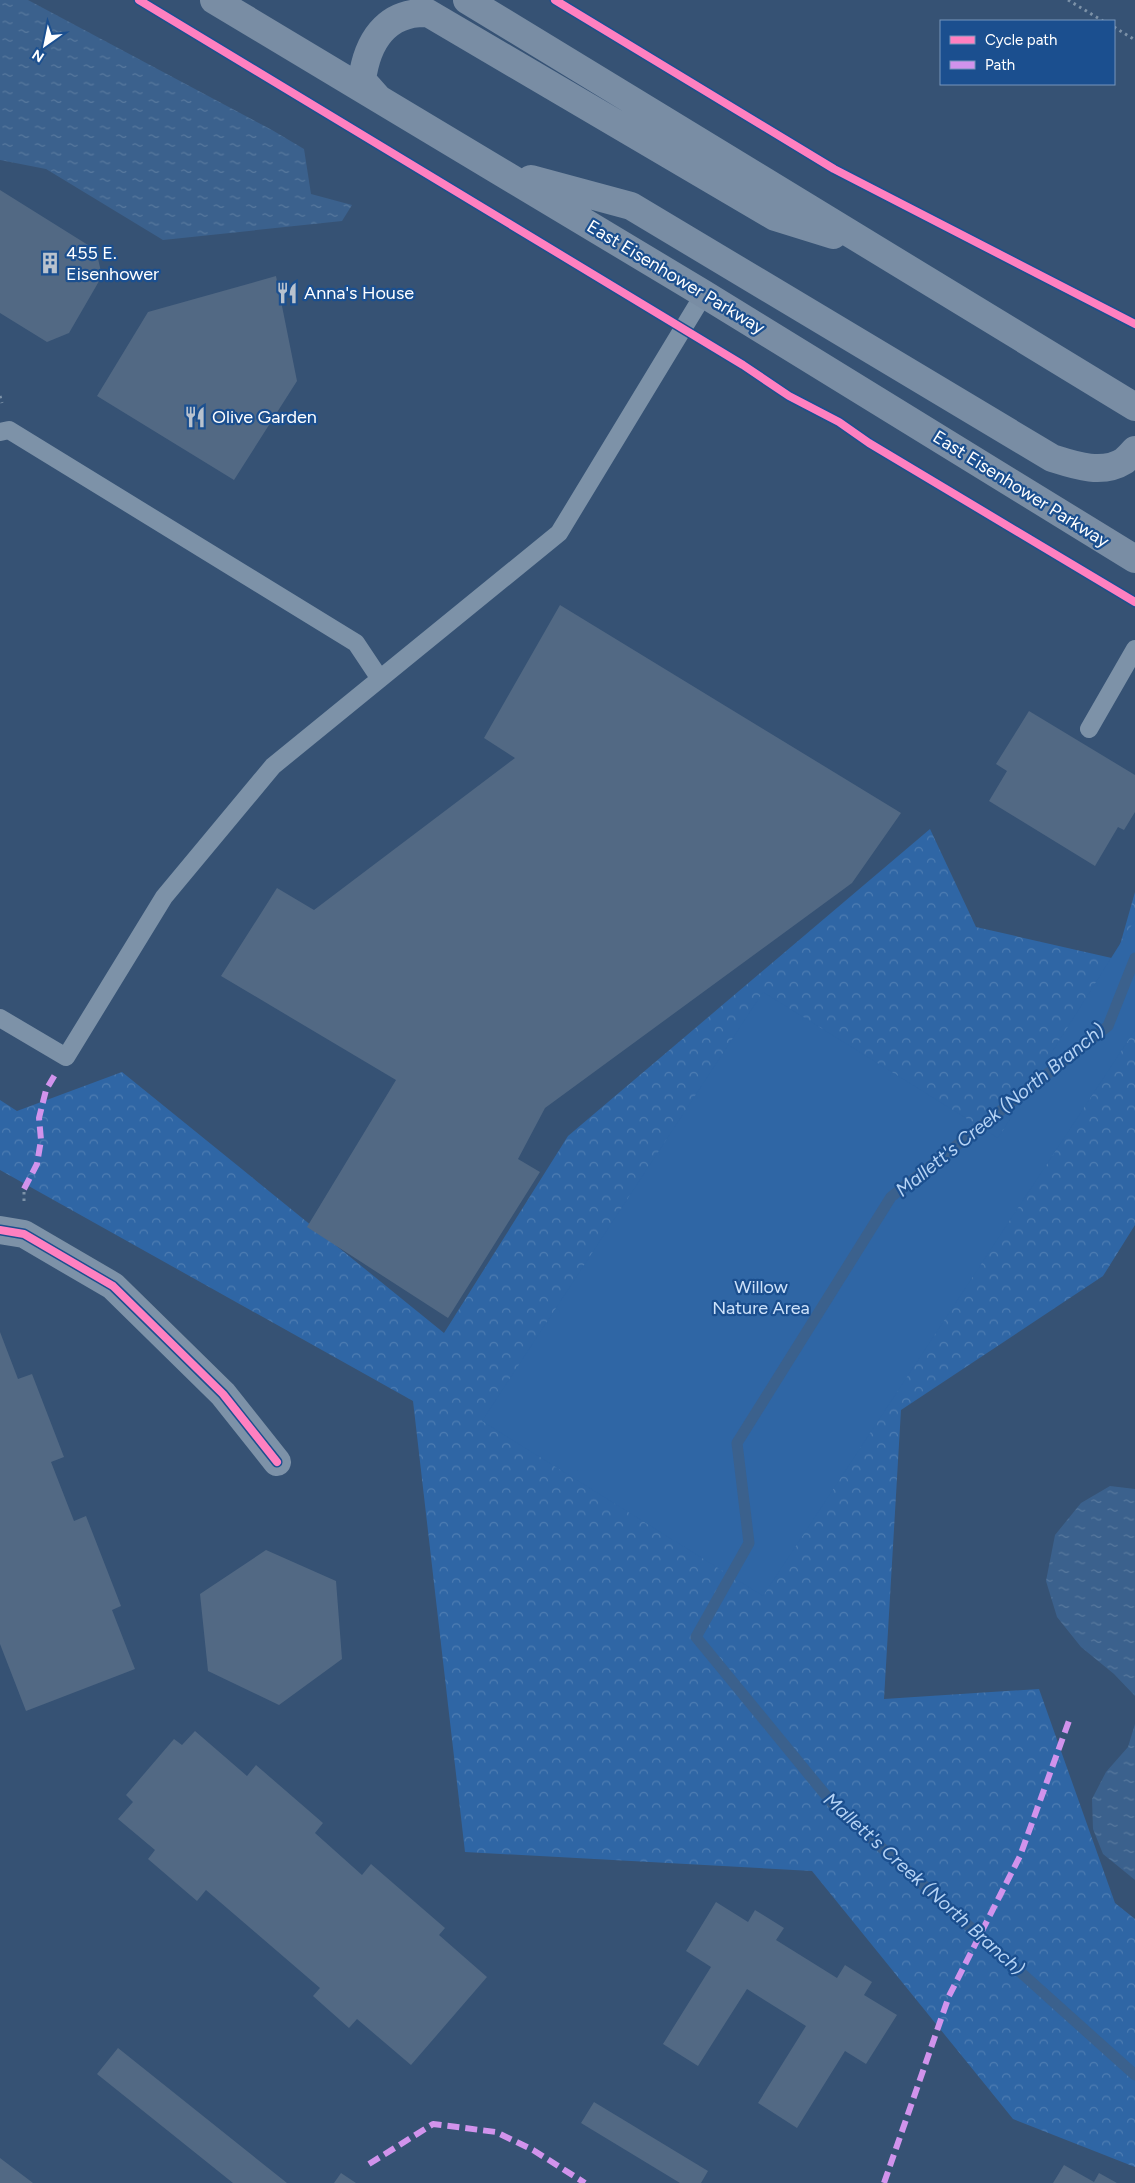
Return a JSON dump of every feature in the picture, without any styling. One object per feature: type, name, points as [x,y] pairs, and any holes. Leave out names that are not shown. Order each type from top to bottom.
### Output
[{"type":"main road","name":"East Eisenhower Parkway","points":[[214,0],[704,294],[1135,559]]},
{"type":"main road","points":[[467,0],[1135,406]]},
{"type":"main road","points":[[378,98],[362,80],[364,62],[374,41],[384,27],[401,16],[416,12],[428,13],[775,217],[871,246]]},
{"type":"main road","points":[[498,170],[631,206],[1052,458],[1077,466],[1102,468],[1124,461],[1135,450]]},
{"type":"street","points":[[0,1230],[24,1234],[113,1286],[223,1394],[277,1462]]},
{"type":"lane","points":[[0,1018],[66,1057],[164,897],[273,766],[558,533],[704,294]]},
{"type":"lane","points":[[0,432],[9,430],[356,643],[380,679]]},
{"type":"lane","points":[[1089,729],[1135,648]]},
{"type":"path","points":[[1068,0],[1101,20]]},
{"type":"path","points":[[1115,29],[1135,40]]},
{"type":"green space","points":[[930,829],[976,927],[1116,959],[1135,892],[1135,1225],[1103,1276],[901,1410],[884,1699],[1039,1689],[1115,1903],[1135,1919],[1135,2167],[1013,2119],[812,1871],[465,1852],[413,1401],[0,1170],[0,1100],[17,1111],[122,1072],[444,1333],[568,1136]]},
{"type":"green space","name":"Willow Nature Area","points":[[1135,920],[1135,1030],[763,1596],[482,1421],[763,992],[998,1138]]},
{"type":"water","points":[[0,0],[28,0],[272,130],[304,149],[311,194],[352,205],[342,221],[163,240],[46,169],[0,160]]},
{"type":"water","points":[[1110,1486],[1135,1489],[1135,1696],[1114,1674],[1081,1647],[1057,1617],[1046,1581],[1055,1535],[1081,1503]]},
{"type":"water","points":[[1135,1724],[1135,1880],[1103,1854],[1093,1829],[1092,1799],[1106,1772],[1128,1747]]},
{"type":"building","name":"455 E. Eisenhower","points":[[0,190],[96,250],[102,276],[69,333],[47,342],[0,313]]},
{"type":"building","points":[[276,276],[297,381],[234,480],[97,396],[148,312]]},
{"type":"building","points":[[560,605],[901,813],[852,883],[545,1108],[518,1159],[540,1172],[448,1318],[307,1227],[396,1080],[221,976],[277,888],[314,910],[515,758],[484,738]]},
{"type":"building","points":[[1029,711],[1135,775],[1135,812],[1124,830],[1118,827],[1095,866],[989,801],[1007,771],[996,764]]},
{"type":"building","points":[[0,1332],[18,1379],[32,1374],[64,1457],[51,1462],[74,1521],[86,1516],[121,1606],[112,1610],[135,1669],[26,1711],[0,1644]]},
{"type":"building","points":[[266,1550],[336,1581],[342,1659],[279,1705],[208,1671],[200,1594]]},
{"type":"building","points":[[195,1731],[247,1776],[256,1765],[323,1823],[315,1833],[362,1875],[371,1864],[445,1928],[439,1935],[487,1977],[411,2065],[357,2019],[349,2028],[313,1996],[320,1988],[206,1890],[197,1901],[148,1859],[155,1850],[118,1819],[133,1802],[126,1795],[174,1739],[182,1745]]},
{"type":"building","points":[[716,1902],[748,1922],[755,1910],[784,1928],[776,1940],[837,1978],[845,1965],[872,1982],[864,1995],[897,2015],[866,2064],[845,2051],[797,2128],[758,2103],[806,2026],[747,1989],[698,2066],[663,2044],[711,1967],[686,1951]]},
{"type":"building","points":[[118,2048],[287,2183],[233,2183],[97,2074]]},
{"type":"building","points":[[594,2102],[708,2171],[701,2183],[680,2183],[581,2123]]},
{"type":"building","points":[[0,2158],[33,2183],[0,2183]]},
{"type":"building","points":[[1064,2165],[1094,2182],[1099,2173],[1117,2183],[1053,2183]]},
{"type":"building","points":[[341,2173],[356,2183],[334,2183]]},
{"type":"waterway","name":"Mallett's Creek (North Branch)","points":[[1135,958],[1108,1026],[891,1197],[737,1443],[749,1543],[696,1637],[833,1804],[1135,2075]]},
{"type":"marked path","points":[[24,1189],[37,1164],[41,1140],[39,1118],[46,1090],[56,1073]]},
{"type":"marked path","points":[[884,2183],[949,1996],[1020,1856],[1070,1718]]},
{"type":"marked path","points":[[369,2164],[433,2124],[496,2132],[533,2150],[585,2183]]},
{"type":"cycle path","points":[[139,0],[743,365],[789,396],[839,422],[869,443],[1135,602]]},
{"type":"cycle path","points":[[555,0],[834,169],[1135,324]]},
{"type":"cycle path","points":[[0,1230],[24,1234],[113,1286],[223,1394],[277,1462]]},
{"type":"place","name":"455 E. Eisenhower","points":[[50,263]]},
{"type":"place","name":"Anna's House","points":[[287,293]]},
{"type":"place","name":"Olive Garden","points":[[195,417]]}]
